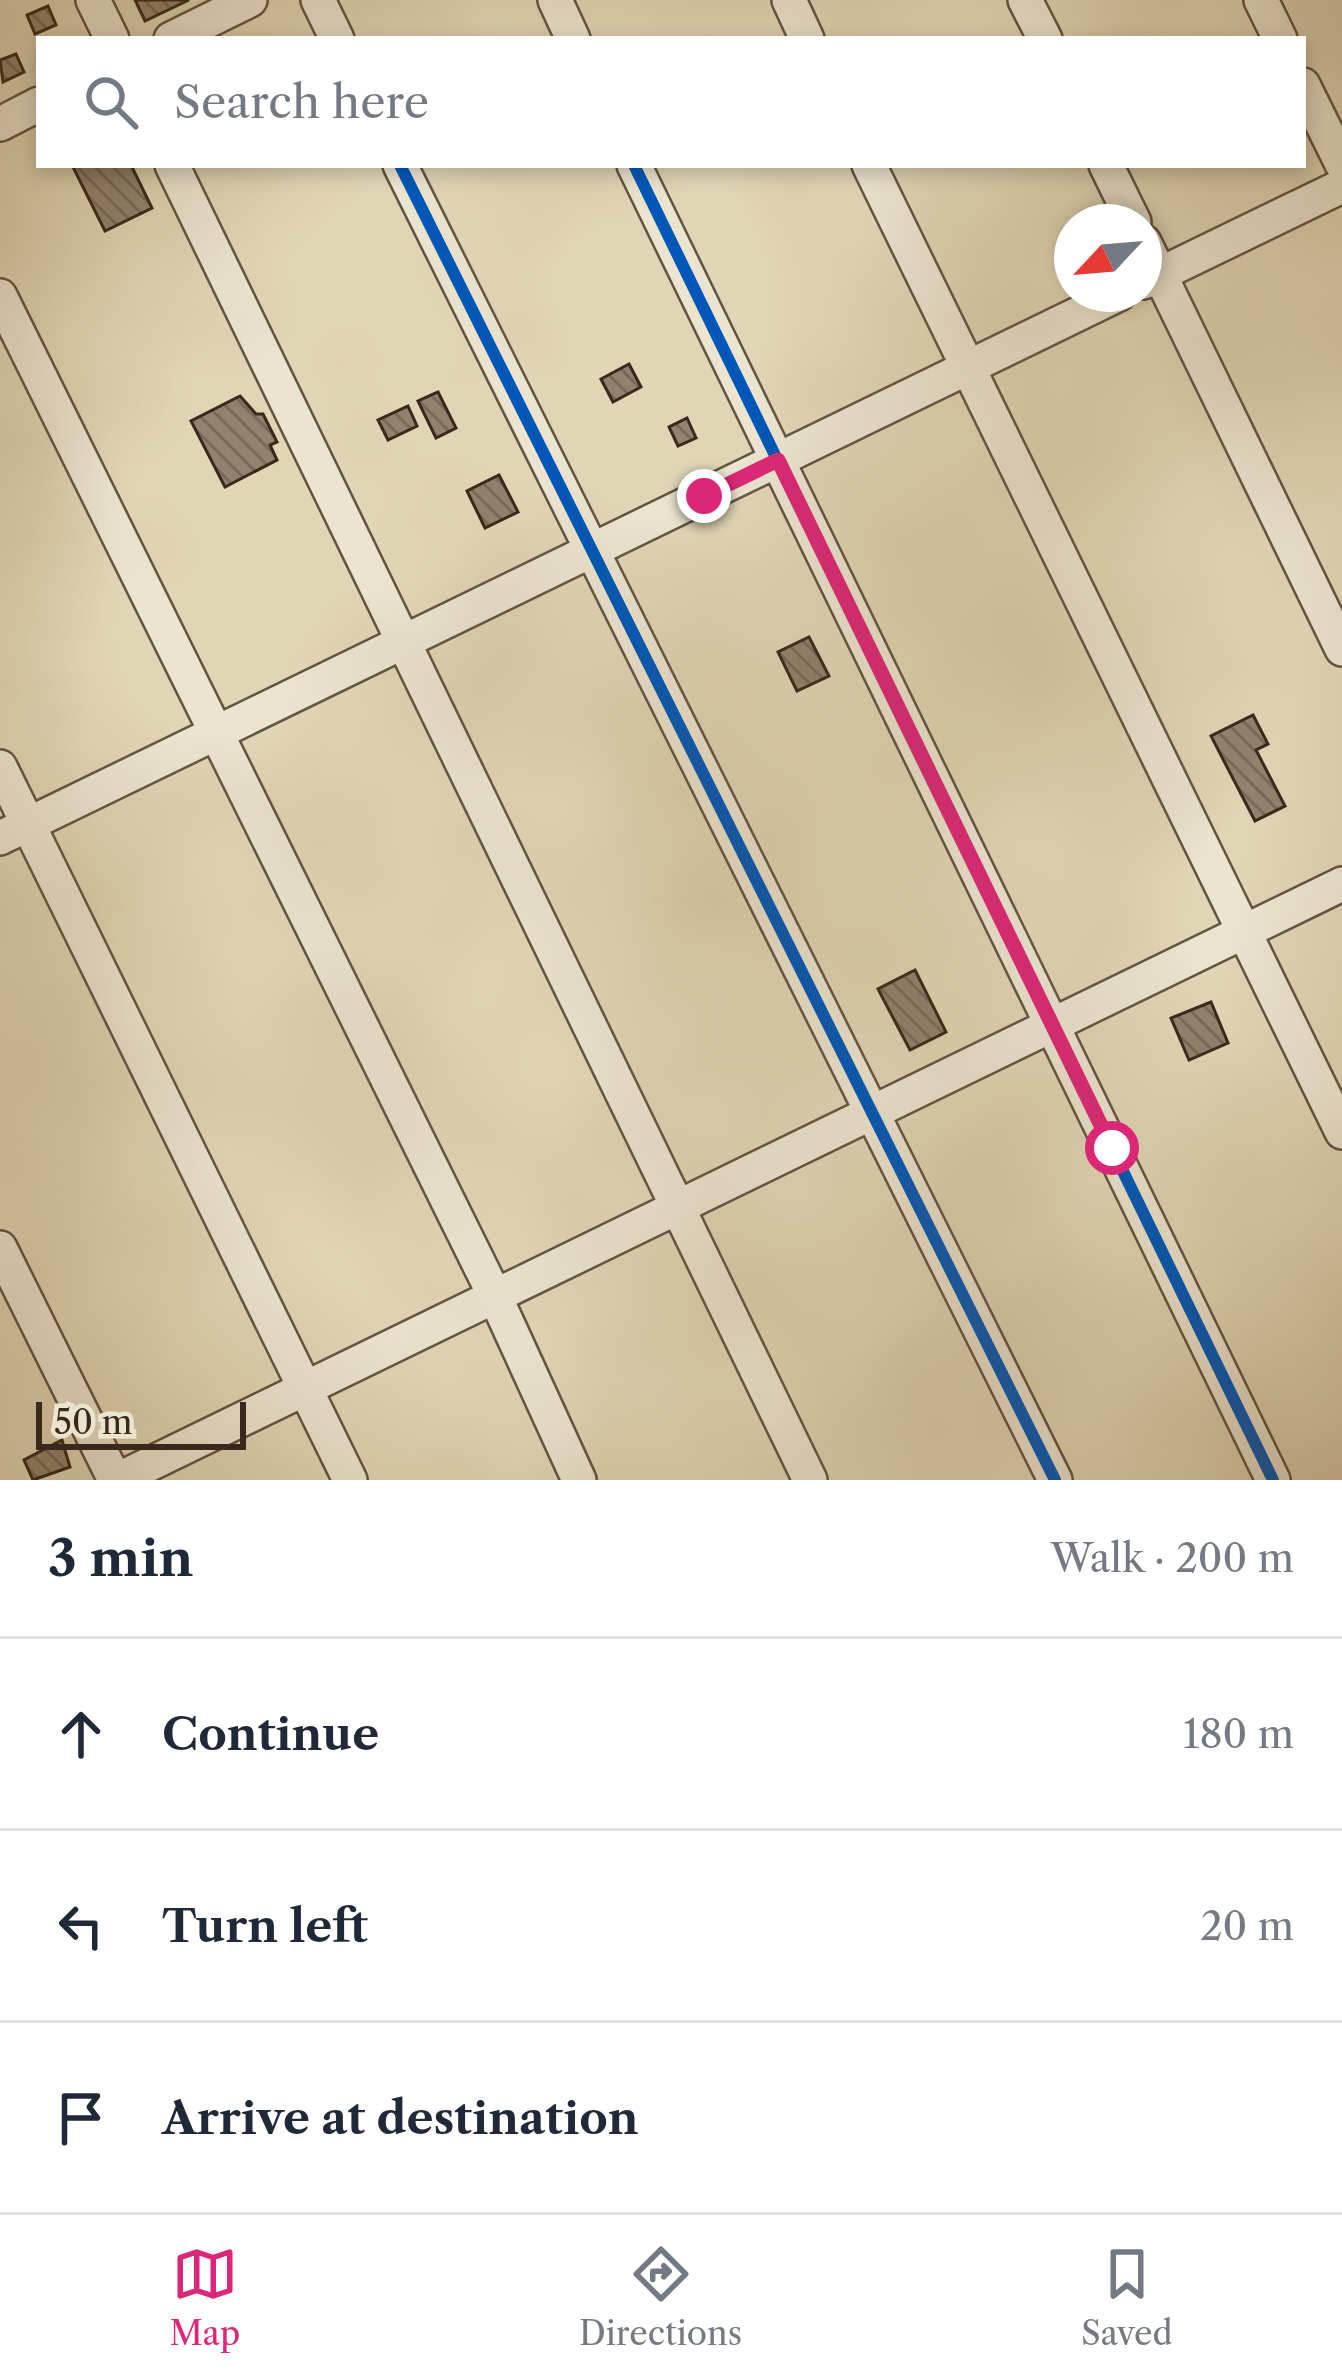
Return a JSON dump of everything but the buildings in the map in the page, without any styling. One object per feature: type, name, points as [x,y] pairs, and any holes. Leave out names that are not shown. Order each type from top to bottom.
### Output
[{"type":"street","points":[[93,0],[111,36]]},
{"type":"street","points":[[177,36],[250,0]]},
{"type":"street","points":[[318,0],[336,36]]},
{"type":"street","points":[[555,0],[572,36]]},
{"type":"street","points":[[789,0],[806,36]]},
{"type":"street","points":[[1025,0],[1043,36]]},
{"type":"street","points":[[1261,0],[1279,36]]},
{"type":"street","points":[[1306,91],[1342,164]]},
{"type":"street","points":[[0,124],[36,106]]},
{"type":"street","points":[[173,168],[810,1480]]},
{"type":"street","points":[[401,168],[1055,1480]]},
{"type":"street","points":[[635,168],[1274,1480]]},
{"type":"street","points":[[870,168],[1342,1132]]},
{"type":"street","points":[[1107,168],[1125,204]]},
{"type":"street","points":[[1162,273],[1342,185]]},
{"type":"street","points":[[0,296],[493,1292],[579,1480]]},
{"type":"street","points":[[1162,298],[1342,649]]},
{"type":"street","points":[[14,831],[1082,312]]},
{"type":"street","points":[[0,766],[14,831],[307,1386],[350,1480]]},
{"type":"street","points":[[0,1248],[116,1480],[493,1292],[1342,884]]},
{"type":"cycle path","points":[[401,168],[1055,1480]]},
{"type":"cycle path","points":[[635,168],[1273,1480]]},
{"type":"route","points":[[704,496],[778,460],[1112,1148]]}]
